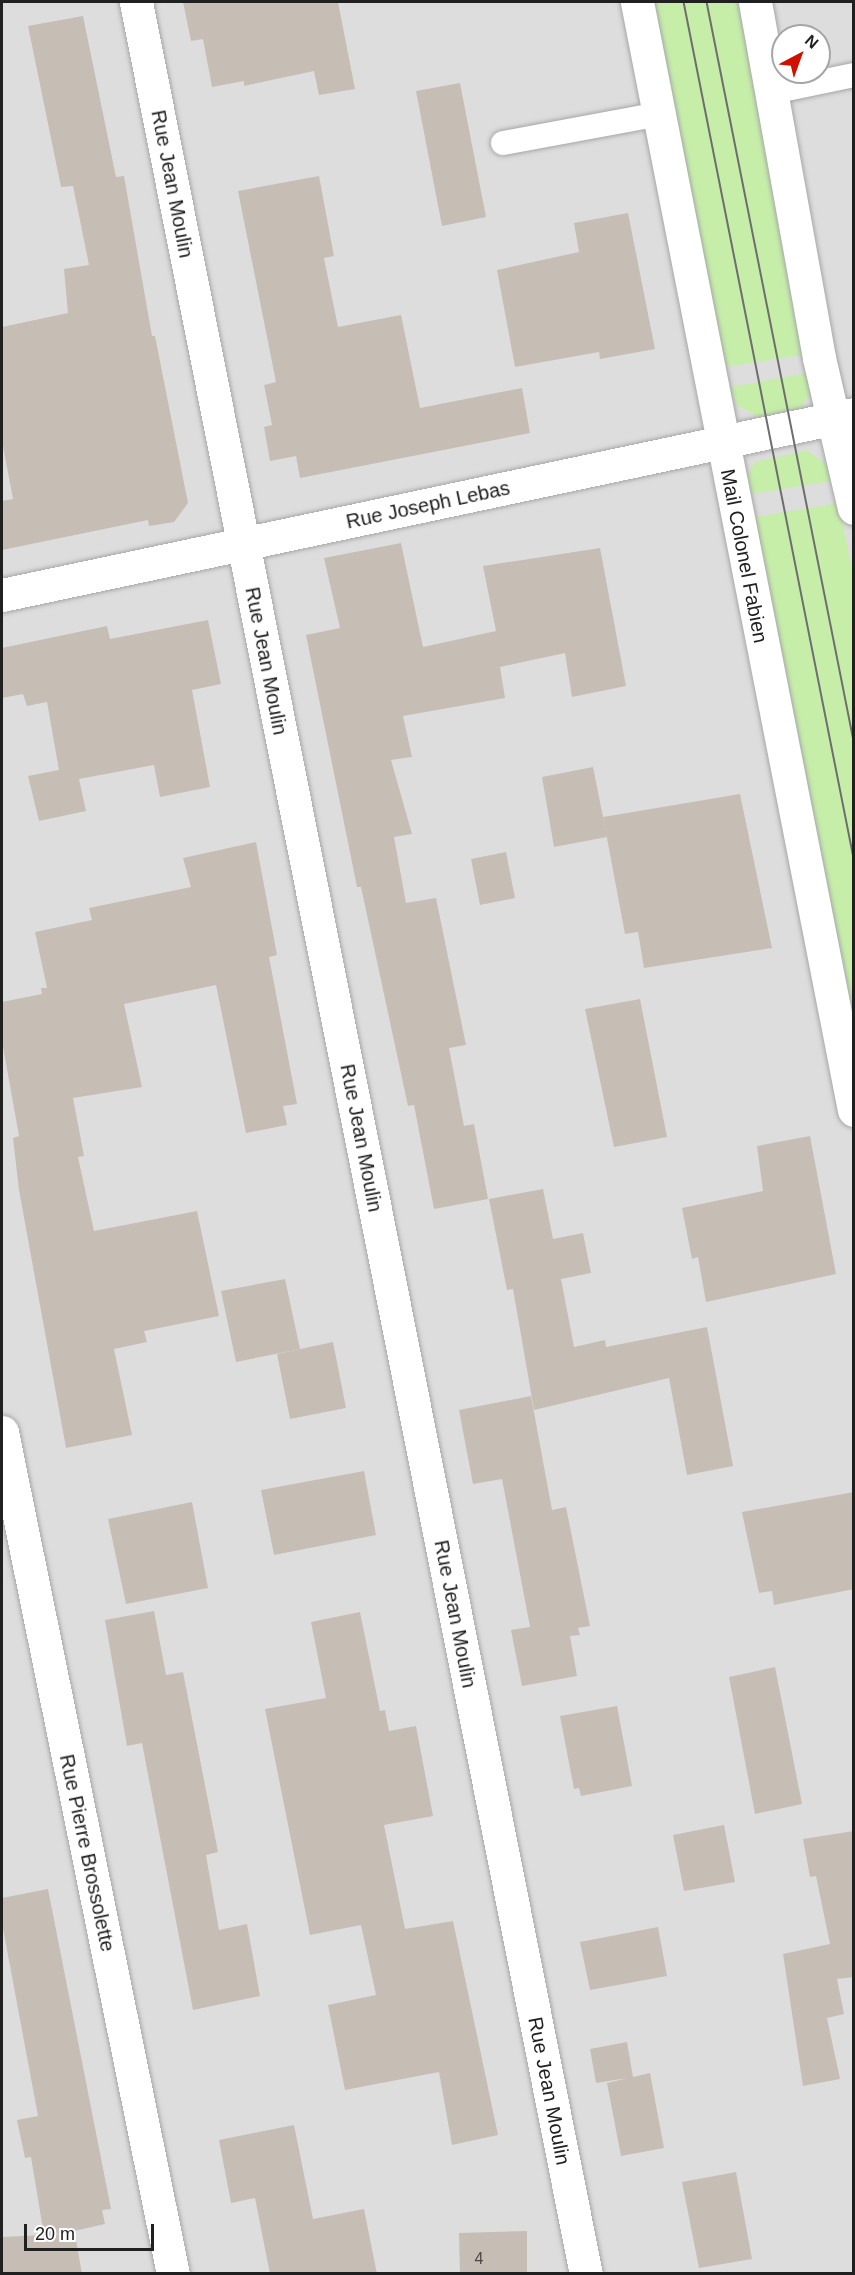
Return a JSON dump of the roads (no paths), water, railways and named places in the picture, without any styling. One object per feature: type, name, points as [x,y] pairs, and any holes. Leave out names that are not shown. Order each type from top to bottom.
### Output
[{"type":"street","name":"Rue Jean Moulin","points":[[136,2],[586,2274]]},
{"type":"street","name":"Mail Colonel Fabien","points":[[637,2],[854,1110]]},
{"type":"street","points":[[755,2],[772,92],[843,416],[854,508]]},
{"type":"street","name":"Rue Joseph Lebas","points":[[2,595],[843,416]]},
{"type":"street","name":"Rue Pierre Brossolette","points":[[2,1432],[173,2274]]},
{"type":"lane","points":[[772,92],[854,75]]},
{"type":"lane","points":[[503,142],[659,114]]},
{"type":"tram line","points":[[684,2],[854,858]]},
{"type":"tram line","points":[[707,2],[854,741]]}]
